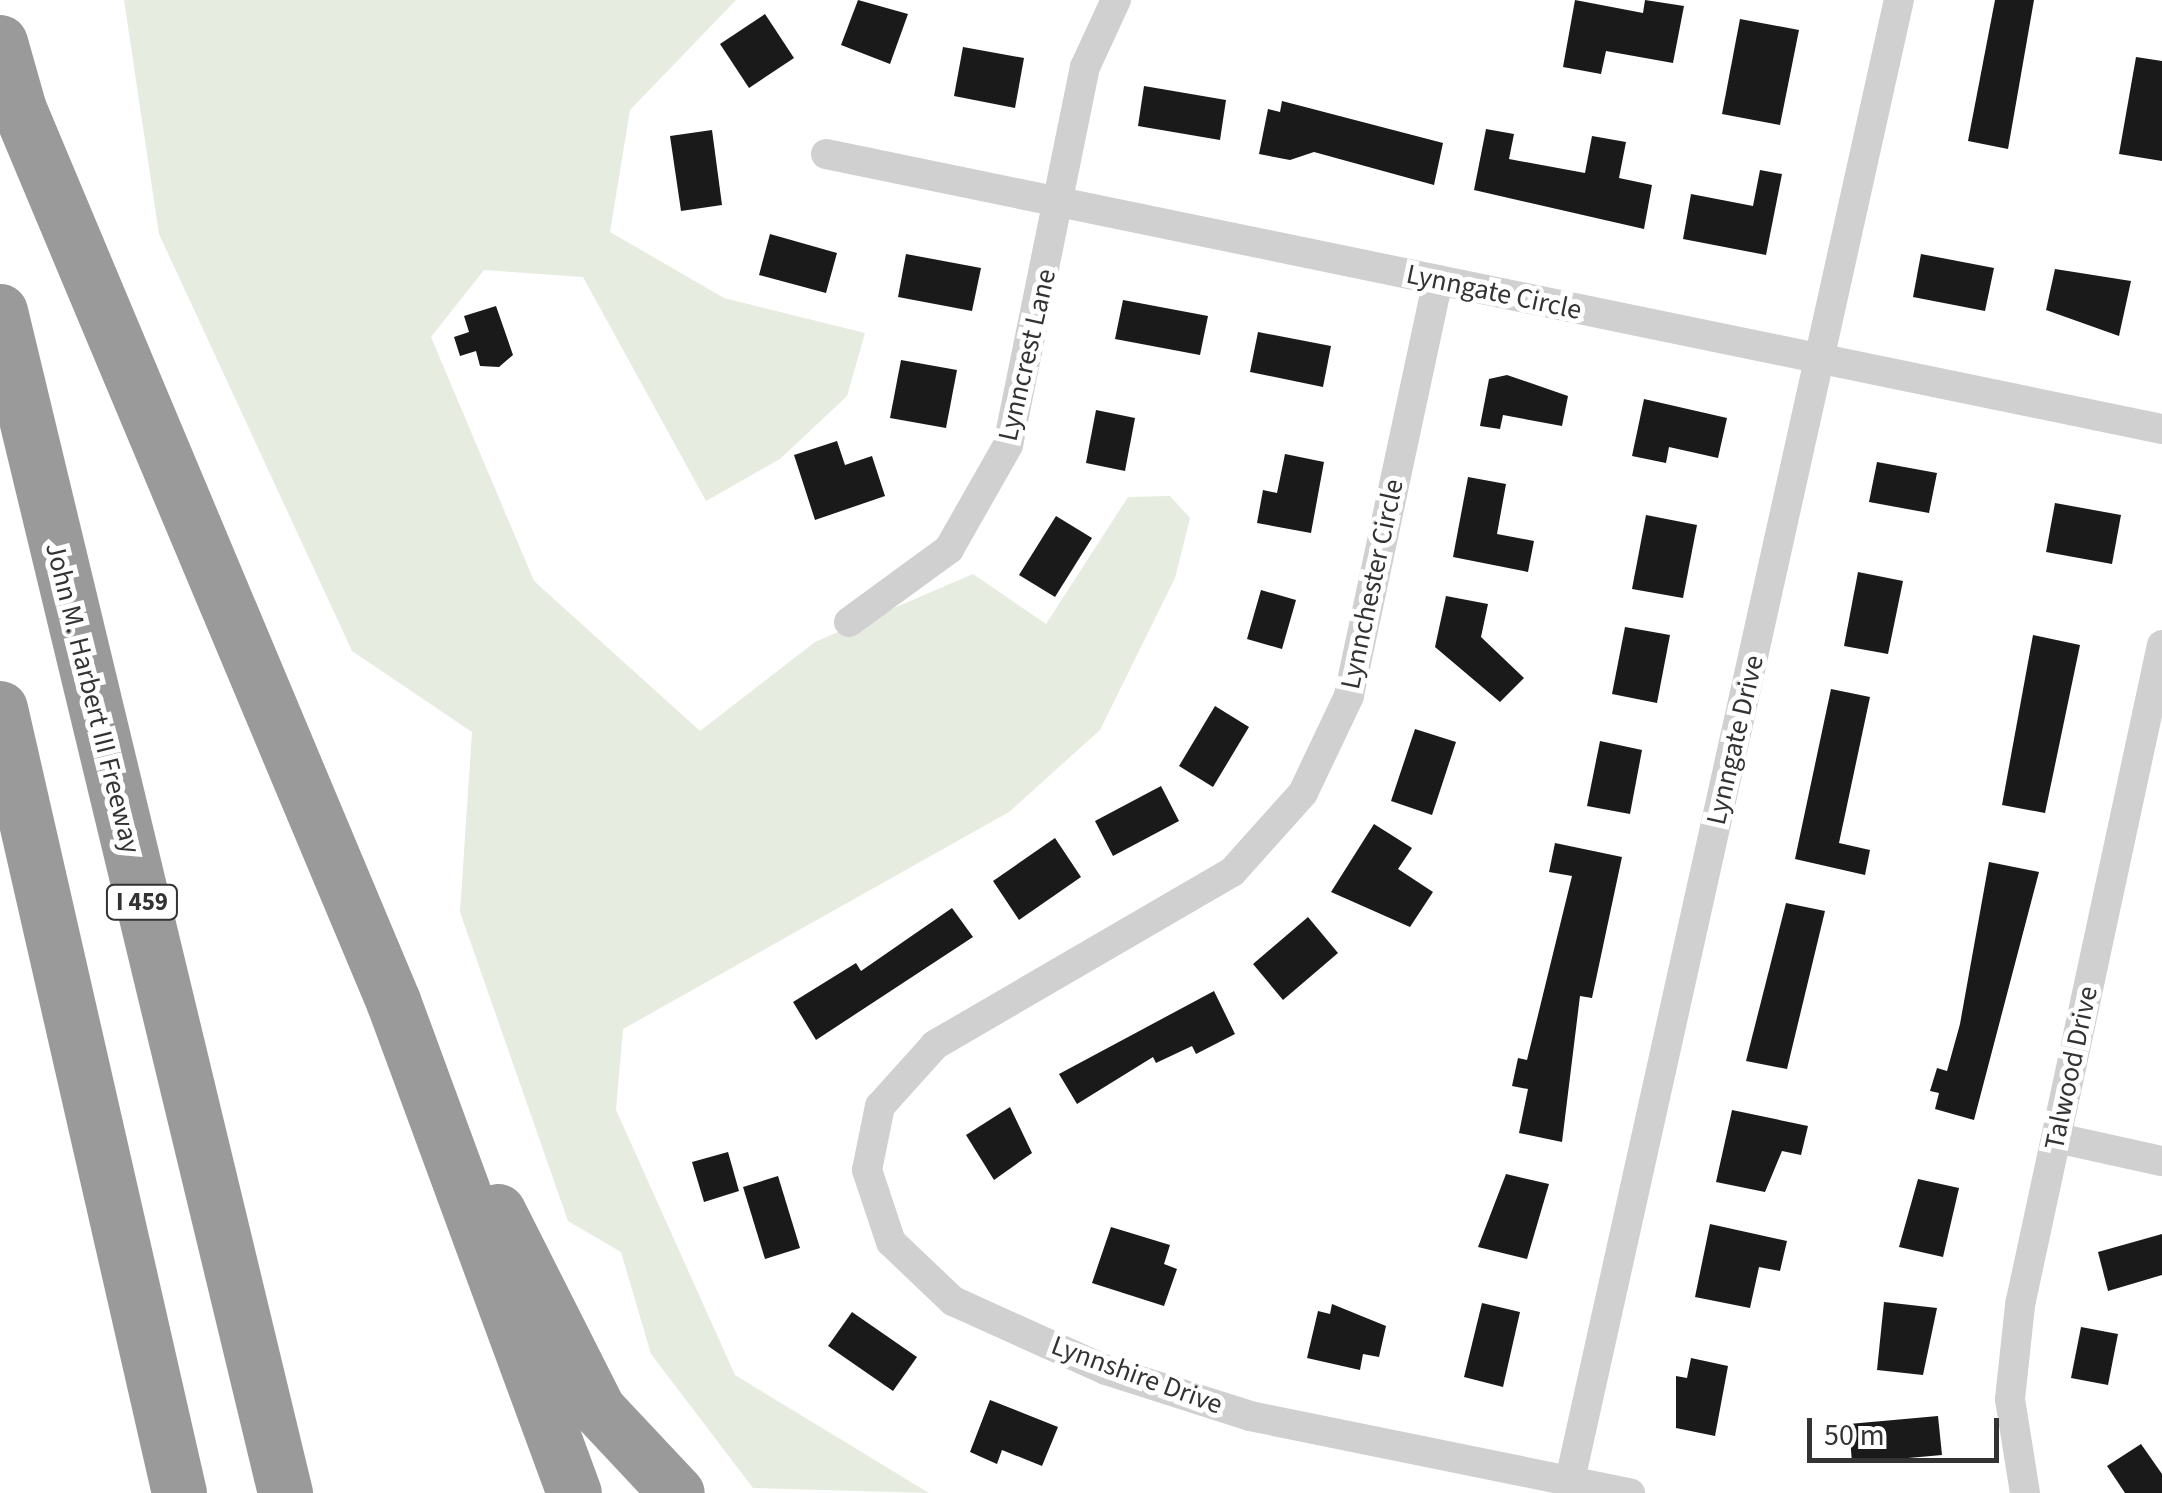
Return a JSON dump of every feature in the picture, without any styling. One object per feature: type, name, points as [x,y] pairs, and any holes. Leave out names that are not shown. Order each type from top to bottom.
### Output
[{"type":"highway","points":[[0,42],[26,128],[392,1002],[574,1493]]},
{"type":"highway","name":"John M. Harbert III Freeway","points":[[0,311],[285,1493]]},
{"type":"highway","points":[[0,708],[179,1493]]},
{"type":"highway","points":[[392,1002],[598,1408],[677,1493]]},
{"type":"street","name":"Lynncrest Lane","points":[[849,622],[911,584],[982,500],[1008,445],[1060,202],[1084,67],[1116,0]]},
{"type":"street","name":"Lynngate Drive","points":[[1570,1480],[1899,0]]},
{"type":"street","name":"Lynngate Circle","points":[[826,154],[2162,430]]},
{"type":"street","name":"Lynnchester Circle","points":[[936,1045],[1232,872],[1303,793],[1349,696],[1438,280]]},
{"type":"street","name":"Talwood Drive","points":[[2024,1493],[2010,1399],[2020,1305],[2162,645]]},
{"type":"street","name":"Lynnshire Drive","points":[[936,1045],[880,1106],[867,1170],[891,1242],[953,1300],[1106,1370],[1250,1416],[1630,1493]]},
{"type":"street","points":[[2057,1138],[2162,1161]]},
{"type":"shaded area","points":[[124,0],[736,0],[630,110],[610,232],[724,298],[865,333],[847,396],[780,459],[706,501],[583,277],[484,270],[431,337],[534,581],[700,731],[815,642],[973,574],[1046,624],[1128,497],[1170,496],[1190,518],[1175,578],[1100,730],[1009,812],[623,1029],[616,1110],[735,1375],[929,1493],[753,1488],[651,1354],[621,1252],[568,1221],[460,912],[472,732],[352,651],[159,234]]},
{"type":"building","points":[[858,0],[908,14],[890,64],[841,45]]},
{"type":"building","points":[[1575,0],[1643,13],[1645,0],[1684,6],[1673,63],[1606,51],[1601,74],[1563,67]]},
{"type":"building","points":[[1995,0],[2034,0],[2008,149],[1968,141]]},
{"type":"building","points":[[765,14],[794,58],[749,88],[720,44]]},
{"type":"building","points":[[1740,19],[1799,30],[1780,125],[1722,114]]},
{"type":"building","points":[[963,47],[1024,58],[1015,108],[954,96]]},
{"type":"building","points":[[2136,57],[2162,61],[2162,161],[2119,154]]},
{"type":"building","points":[[1144,86],[1226,100],[1220,140],[1138,126]]},
{"type":"building","points":[[1282,101],[1443,143],[1434,185],[1314,152],[1290,160],[1259,154],[1268,109],[1280,112]]},
{"type":"building","points":[[1486,129],[1514,134],[1509,159],[1585,173],[1592,136],[1626,142],[1619,178],[1652,185],[1644,229],[1474,190]]},
{"type":"building","points":[[712,130],[722,205],[681,211],[670,136]]},
{"type":"building","points":[[1760,170],[1782,174],[1766,255],[1683,239],[1691,194],[1753,206]]},
{"type":"building","points":[[770,234],[837,253],[826,293],[759,275]]},
{"type":"building","points":[[906,254],[981,268],[972,311],[898,297]]},
{"type":"building","points":[[1921,254],[1994,268],[1985,311],[1913,297]]},
{"type":"building","points":[[2055,269],[2131,281],[2119,336],[2046,310]]},
{"type":"building","points":[[1123,300],[1208,316],[1200,355],[1115,339]]},
{"type":"building","points":[[496,306],[513,355],[499,367],[480,366],[476,351],[460,356],[454,337],[469,332],[464,316]]},
{"type":"building","points":[[1258,332],[1331,346],[1323,387],[1250,372]]},
{"type":"building","points":[[901,360],[957,370],[946,428],[890,418]]},
{"type":"building","points":[[1507,375],[1568,396],[1562,426],[1503,415],[1500,429],[1480,426],[1489,379]]},
{"type":"building","points":[[1644,399],[1727,418],[1718,458],[1669,447],[1666,463],[1632,456]]},
{"type":"building","points":[[1096,410],[1135,418],[1125,471],[1086,463]]},
{"type":"building","points":[[837,441],[845,465],[872,456],[885,496],[815,520],[794,455]]},
{"type":"building","points":[[1285,454],[1324,462],[1311,533],[1257,523],[1263,490],[1277,493]]},
{"type":"building","points":[[1877,462],[1937,473],[1929,513],[1869,502]]},
{"type":"building","points":[[1468,477],[1506,484],[1497,534],[1534,541],[1528,572],[1453,557]]},
{"type":"building","points":[[2055,503],[2121,515],[2112,564],[2046,552]]},
{"type":"building","points":[[1646,515],[1697,525],[1683,598],[1632,589]]},
{"type":"building","points":[[1056,516],[1092,538],[1055,597],[1019,575]]},
{"type":"building","points":[[1858,572],[1903,581],[1888,654],[1844,646]]},
{"type":"building","points":[[1261,590],[1296,600],[1282,649],[1247,639]]},
{"type":"building","points":[[1446,596],[1488,604],[1481,637],[1524,678],[1500,702],[1435,647]]},
{"type":"building","points":[[1625,627],[1670,635],[1657,703],[1612,694]]},
{"type":"building","points":[[2033,635],[2080,645],[2045,813],[2002,805]]},
{"type":"building","points":[[1831,689],[1870,697],[1839,843],[1870,850],[1865,875],[1795,859]]},
{"type":"building","points":[[1215,706],[1249,727],[1213,787],[1179,766]]},
{"type":"building","points":[[1415,729],[1456,742],[1432,815],[1391,801]]},
{"type":"building","points":[[1600,741],[1642,750],[1630,814],[1587,806]]},
{"type":"building","points":[[1161,786],[1179,821],[1113,856],[1095,821]]},
{"type":"building","points":[[1374,824],[1412,848],[1398,869],[1433,892],[1410,927],[1331,892]]},
{"type":"building","points":[[1055,838],[1081,877],[1019,920],[993,881]]},
{"type":"building","points":[[1555,843],[1622,857],[1592,998],[1580,996],[1562,1142],[1519,1133],[1528,1089],[1512,1086],[1518,1058],[1527,1060],[1572,876],[1549,872]]},
{"type":"building","points":[[1989,862],[2039,872],[1974,1120],[1935,1109],[1939,1093],[1930,1091],[1937,1068],[1947,1071],[1960,1024]]},
{"type":"building","points":[[1786,903],[1825,911],[1787,1069],[1746,1061]]},
{"type":"building","points":[[952,908],[973,937],[816,1040],[793,1002],[856,963],[861,971]]},
{"type":"building","points":[[1308,917],[1338,953],[1283,1000],[1253,964]]},
{"type":"building","points":[[1214,991],[1235,1034],[1196,1054],[1192,1046],[1156,1063],[1153,1057],[1077,1104],[1059,1074]]},
{"type":"building","points":[[1010,1107],[1032,1153],[994,1180],[966,1135]]},
{"type":"building","points":[[1732,1110],[1808,1126],[1801,1155],[1782,1151],[1765,1192],[1716,1182]]},
{"type":"building","points":[[728,1152],[739,1191],[704,1202],[692,1162]]},
{"type":"building","points":[[1506,1174],[1549,1184],[1527,1259],[1478,1247]]},
{"type":"building","points":[[778,1176],[800,1248],[765,1259],[743,1187]]},
{"type":"building","points":[[1918,1179],[1959,1188],[1943,1257],[1899,1247]]},
{"type":"building","points":[[1710,1224],[1787,1241],[1780,1271],[1759,1267],[1750,1308],[1695,1297]]},
{"type":"building","points":[[1111,1227],[1170,1245],[1164,1264],[1177,1269],[1164,1306],[1092,1283]]},
{"type":"building","points":[[2162,1234],[2162,1275],[2108,1291],[2098,1252]]},
{"type":"building","points":[[1884,1302],[1937,1308],[1923,1375],[1877,1370]]},
{"type":"building","points":[[1482,1303],[1520,1312],[1503,1387],[1464,1377]]},
{"type":"building","points":[[1332,1304],[1386,1326],[1379,1357],[1363,1354],[1360,1370],[1307,1358],[1318,1311],[1330,1314]]},
{"type":"building","points":[[852,1312],[917,1357],[893,1391],[828,1346]]},
{"type":"building","points":[[2081,1327],[2118,1334],[2108,1385],[2071,1378]]},
{"type":"building","points":[[1691,1358],[1728,1366],[1715,1436],[1676,1428],[1676,1376],[1687,1378]]},
{"type":"building","points":[[990,1400],[1058,1427],[1042,1466],[1002,1450],[997,1464],[970,1452]]},
{"type":"building","points":[[1938,1416],[1942,1455],[1852,1463],[1849,1424]]},
{"type":"building","points":[[2141,1444],[2162,1474],[2162,1493],[2125,1493],[2107,1466]]}]
